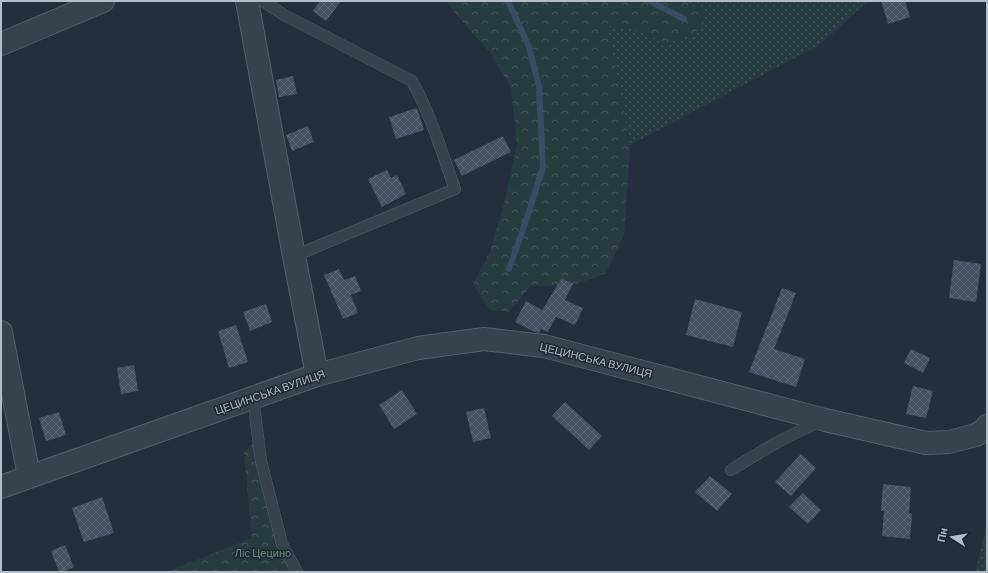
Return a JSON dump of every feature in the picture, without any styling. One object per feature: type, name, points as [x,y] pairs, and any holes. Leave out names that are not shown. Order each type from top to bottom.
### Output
[{"type":"street","points":[[1,44],[103,1]]},
{"type":"street","points":[[247,1],[317,375]]},
{"type":"street","points":[[1,332],[29,476]]},
{"type":"street","name":"ЦЕЦИНСЬКА ВУЛИЦЯ","points":[[1,487],[317,375],[418,348],[484,339],[544,346],[825,420],[926,443],[949,442],[986,432]]},
{"type":"lane","points":[[263,1],[284,15],[412,81],[421,97],[455,189],[294,256]]},
{"type":"lane","points":[[253,397],[261,461],[280,537],[282,544],[297,572]]},
{"type":"lane","points":[[731,470],[759,452],[785,438],[825,420]]},
{"type":"green space","points":[[446,1],[687,1],[703,12],[704,26],[692,35],[666,43],[633,29],[606,25],[614,58],[630,145],[624,235],[606,273],[574,285],[531,286],[509,312],[490,310],[473,284],[490,251],[505,200],[517,143],[511,88],[491,54]]},
{"type":"green space","points":[[687,1],[868,1],[821,44],[630,145],[614,58],[606,25],[633,29],[666,43],[703,12]]},
{"type":"green space","name":"Ліс Цецино","points":[[255,441],[295,572],[166,572],[252,538],[244,453]]},
{"type":"green space","points":[[987,524],[987,572],[975,572]]},
{"type":"building","points":[[320,1],[341,1],[326,21],[313,11]]},
{"type":"building","points":[[881,1],[905,1],[910,17],[888,24]]},
{"type":"building","points":[[293,76],[297,94],[279,97],[276,80]]},
{"type":"building","points":[[417,108],[424,130],[396,139],[389,117]]},
{"type":"building","points":[[308,126],[314,142],[292,151],[286,135]]},
{"type":"building","points":[[503,136],[511,152],[462,176],[454,160]]},
{"type":"building","points":[[387,170],[391,178],[397,175],[406,194],[382,207],[368,179]]},
{"type":"building","points":[[954,260],[981,264],[976,302],[949,298]]},
{"type":"building","points":[[339,269],[344,280],[355,276],[361,291],[351,295],[358,313],[343,319],[324,275]]},
{"type":"building","points":[[562,278],[573,284],[565,300],[583,308],[575,325],[556,317],[548,332],[541,329],[539,333],[515,322],[526,301],[542,310]]},
{"type":"building","points":[[782,288],[796,293],[774,349],[805,359],[796,387],[749,372]]},
{"type":"building","points":[[695,299],[742,312],[733,347],[686,335]]},
{"type":"building","points":[[266,304],[272,322],[250,331],[243,312]]},
{"type":"building","points":[[236,325],[248,362],[229,368],[218,331]]},
{"type":"building","points":[[911,349],[930,358],[923,373],[904,363]]},
{"type":"building","points":[[134,365],[138,391],[121,394],[117,368]]},
{"type":"building","points":[[913,386],[933,391],[926,418],[906,414]]},
{"type":"building","points":[[402,390],[417,414],[394,429],[379,405]]},
{"type":"building","points":[[565,402],[602,436],[589,450],[552,416]]},
{"type":"building","points":[[484,408],[491,438],[473,442],[466,412]]},
{"type":"building","points":[[59,412],[66,435],[46,441],[39,418]]},
{"type":"building","points":[[801,454],[816,468],[791,496],[775,482]]},
{"type":"building","points":[[710,476],[732,494],[717,511],[695,492]]},
{"type":"building","points":[[883,484],[911,487],[909,513],[912,514],[910,539],[882,536],[884,511],[881,511]]},
{"type":"building","points":[[803,493],[821,510],[808,524],[789,507]]},
{"type":"building","points":[[102,497],[114,533],[84,542],[72,508]]},
{"type":"building","points":[[65,545],[74,567],[63,572],[59,572],[51,551]]},
{"type":"waterway","points":[[508,1],[529,47],[539,86],[543,167],[509,269]]},
{"type":"waterway","points":[[650,1],[684,19]]}]
